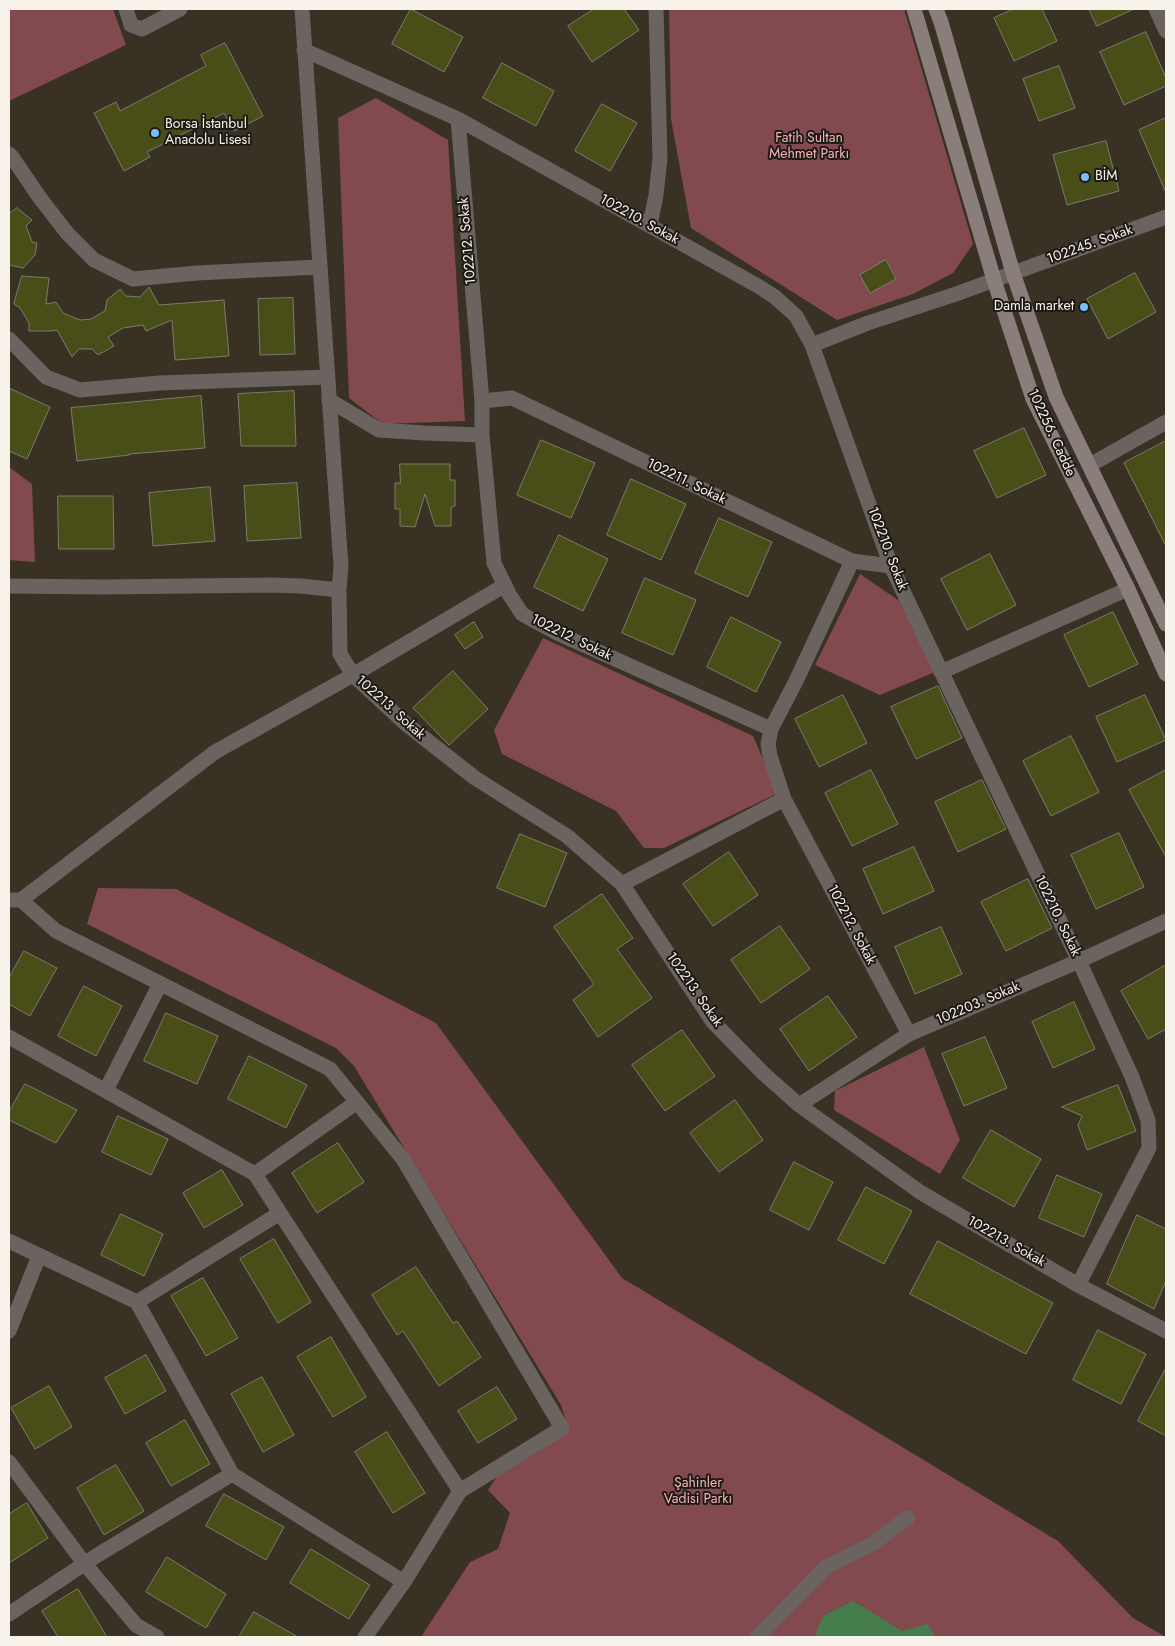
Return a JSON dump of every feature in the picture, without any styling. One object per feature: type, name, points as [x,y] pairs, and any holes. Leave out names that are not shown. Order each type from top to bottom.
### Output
[{"type":"street","points":[[126,9],[131,24],[142,28],[180,9]]},
{"type":"street","name":"102213. Sokak","points":[[302,9],[341,566],[339,590],[340,654],[353,675],[406,724],[475,778],[567,836],[622,884],[713,1022],[763,1073],[799,1105],[920,1192],[1078,1285],[1166,1331]]},
{"type":"street","points":[[650,225],[656,195],[660,158],[656,9]]},
{"type":"street","name":"102256. Cadde","points":[[914,9],[994,280],[1033,399],[1128,589],[1166,674]]},
{"type":"street","name":"102256. Cadde","points":[[936,9],[944,31],[1013,273],[1056,397],[1166,624]]},
{"type":"street","points":[[1156,9],[1166,31]]},
{"type":"street","name":"102210. Sokak","points":[[304,50],[458,119],[650,225],[775,297],[796,316],[812,345],[891,566],[1079,961],[1132,1077],[1148,1120],[1150,1148],[1078,1285]]},
{"type":"street","name":"102212. Sokak","points":[[458,119],[482,401],[482,435],[494,563],[505,586],[522,614],[557,633],[770,730],[768,744],[770,756],[784,799],[909,1034]]},
{"type":"street","points":[[9,154],[67,233],[94,260],[133,278],[319,267]]},
{"type":"street","name":"102245. Sokak","points":[[812,345],[1166,217]]},
{"type":"street","points":[[9,339],[46,377],[80,390],[160,383],[327,377]]},
{"type":"street","name":"102211. Sokak","points":[[482,401],[512,398],[852,561],[891,566]]},
{"type":"street","points":[[329,400],[379,430],[425,434],[482,435]]},
{"type":"street","points":[[1090,465],[1166,422]]},
{"type":"street","points":[[770,730],[796,681],[852,561]]},
{"type":"street","points":[[9,586],[103,588],[273,585],[339,590]]},
{"type":"street","points":[[365,1637],[404,1582],[460,1491],[562,1428],[403,1159],[330,1069],[56,932],[15,900],[215,752],[353,675],[505,586]]},
{"type":"street","points":[[941,672],[1128,589]]},
{"type":"street","points":[[622,884],[784,799]]},
{"type":"street","name":"102203. Sokak","points":[[799,1105],[909,1034],[1079,961],[1166,921]]},
{"type":"street","points":[[106,1090],[160,984]]},
{"type":"street","points":[[9,1037],[256,1174],[460,1491]]},
{"type":"street","points":[[256,1174],[357,1102]]},
{"type":"street","points":[[137,1302],[280,1213]]},
{"type":"street","points":[[9,1241],[137,1302],[232,1474],[404,1582]]},
{"type":"street","points":[[9,1331],[39,1256]]},
{"type":"street","points":[[9,1462],[84,1563],[136,1625],[157,1637]]},
{"type":"street","points":[[9,1614],[84,1563],[232,1474]]},
{"type":"street","points":[[757,1637],[826,1567],[874,1543],[907,1518]]},
{"type":"green space","points":[[9,9],[113,9],[126,45],[9,101]]},
{"type":"green space","name":"Fatih Sultan Mehmet Parkı","points":[[669,9],[904,9],[973,244],[953,273],[913,294],[837,320],[691,228],[671,119]]},
{"type":"green space","points":[[376,98],[448,140],[465,421],[383,424],[349,398],[338,118]]},
{"type":"green space","points":[[9,467],[32,484],[35,562],[9,560]]},
{"type":"green space","points":[[860,574],[901,602],[935,672],[880,695],[815,665]]},
{"type":"green space","points":[[543,638],[753,736],[778,793],[664,848],[644,848],[616,811],[502,754],[494,730]]},
{"type":"green space","name":"Şahinler Vadisi Parkı","points":[[98,888],[176,889],[436,1023],[622,1278],[1058,1541],[1133,1618],[1166,1637],[421,1637],[470,1562],[498,1549],[510,1513],[488,1490],[499,1473],[568,1428],[561,1405],[354,1066],[336,1048],[87,924]]},
{"type":"green space","points":[[924,1047],[960,1140],[940,1174],[834,1110],[835,1091]]},
{"type":"shaded area","points":[[853,1601],[902,1631],[927,1624],[936,1637],[816,1637],[823,1616]]},
{"type":"building","points":[[411,9],[463,37],[444,72],[392,44]]},
{"type":"building","points":[[594,9],[624,9],[639,30],[592,62],[568,26]]},
{"type":"building","points":[[1014,9],[1042,9],[1057,41],[1014,61],[994,18]]},
{"type":"building","points":[[1089,9],[1134,9],[1097,26]]},
{"type":"building","points":[[1146,32],[1166,78],[1166,86],[1124,105],[1100,52]]},
{"type":"building","points":[[225,43],[263,116],[234,131],[224,113],[147,152],[150,157],[124,171],[94,113],[116,102],[120,111],[206,66],[201,55]]},
{"type":"building","points":[[502,63],[554,91],[536,126],[483,98]]},
{"type":"building","points":[[1059,66],[1075,108],[1039,121],[1023,79]]},
{"type":"building","points":[[602,104],[637,123],[610,171],[575,151]]},
{"type":"building","points":[[1166,118],[1166,193],[1139,130]]},
{"type":"building","points":[[1106,141],[1119,191],[1067,205],[1053,155]]},
{"type":"building","points":[[17,208],[32,220],[26,226],[32,242],[37,243],[35,255],[23,268],[9,265],[9,214]]},
{"type":"building","points":[[886,260],[896,279],[870,293],[860,275]]},
{"type":"building","points":[[1135,273],[1156,312],[1108,339],[1087,299]]},
{"type":"building","points":[[22,276],[49,278],[46,304],[56,302],[63,313],[80,320],[91,319],[105,311],[107,300],[120,289],[126,296],[140,297],[149,287],[159,305],[224,300],[229,356],[175,360],[172,320],[146,331],[143,325],[123,328],[108,337],[114,346],[98,355],[92,349],[79,349],[72,357],[57,330],[29,331],[29,323],[20,308],[14,304]]},
{"type":"building","points":[[293,298],[295,354],[260,355],[258,299]]},
{"type":"building","points":[[9,388],[50,407],[27,459],[9,451]]},
{"type":"building","points":[[294,391],[296,446],[241,446],[238,394]]},
{"type":"building","points":[[201,396],[205,448],[129,454],[77,461],[71,408]]},
{"type":"building","points":[[1024,428],[1046,475],[997,498],[974,451]]},
{"type":"building","points":[[541,440],[595,463],[571,518],[517,495]]},
{"type":"building","points":[[1166,441],[1166,546],[1124,463]]},
{"type":"building","points":[[400,464],[450,464],[450,480],[455,480],[455,506],[451,507],[451,526],[435,526],[425,494],[415,527],[400,526],[400,509],[395,509],[395,483],[400,483]]},
{"type":"building","points":[[631,479],[686,504],[661,560],[607,535]]},
{"type":"building","points":[[297,483],[301,538],[247,541],[244,486]]},
{"type":"building","points":[[210,487],[215,541],[153,546],[149,493]]},
{"type":"building","points":[[58,496],[113,496],[114,549],[59,549]]},
{"type":"building","points":[[719,518],[772,542],[748,597],[695,573]]},
{"type":"building","points":[[559,535],[608,559],[583,611],[534,587]]},
{"type":"building","points":[[990,554],[1016,605],[967,630],[941,579]]},
{"type":"building","points":[[645,578],[696,600],[673,655],[622,633]]},
{"type":"building","points":[[1113,612],[1138,664],[1089,687],[1064,635]]},
{"type":"building","points":[[731,617],[781,642],[756,692],[707,667]]},
{"type":"building","points":[[474,622],[483,637],[465,649],[455,635]]},
{"type":"building","points":[[453,671],[488,709],[449,745],[413,708]]},
{"type":"building","points":[[938,686],[962,738],[916,759],[891,707]]},
{"type":"building","points":[[843,695],[867,743],[819,767],[795,719]]},
{"type":"building","points":[[1145,695],[1166,740],[1117,762],[1096,717]]},
{"type":"building","points":[[1071,736],[1099,792],[1051,816],[1023,761]]},
{"type":"building","points":[[871,770],[898,824],[852,846],[825,793]]},
{"type":"building","points":[[1166,770],[1166,857],[1129,790]]},
{"type":"building","points":[[982,780],[1006,829],[958,852],[935,802]]},
{"type":"building","points":[[1119,833],[1144,887],[1096,909],[1071,855]]},
{"type":"building","points":[[520,834],[567,853],[545,907],[497,888]]},
{"type":"building","points":[[914,847],[934,891],[883,914],[863,869]]},
{"type":"building","points":[[729,852],[758,895],[713,926],[683,884]]},
{"type":"building","points":[[1028,879],[1052,928],[1006,951],[981,902]]},
{"type":"building","points":[[602,894],[633,938],[617,949],[652,998],[598,1037],[573,1000],[594,984],[554,927]]},
{"type":"building","points":[[780,926],[810,969],[761,1003],[731,960]]},
{"type":"building","points":[[941,927],[962,974],[915,994],[895,947]]},
{"type":"building","points":[[24,951],[57,968],[30,1016],[9,1004],[9,978]]},
{"type":"building","points":[[1166,965],[1166,1029],[1148,1039],[1121,991]]},
{"type":"building","points":[[84,986],[122,1006],[96,1056],[58,1036]]},
{"type":"building","points":[[828,996],[857,1037],[809,1071],[780,1029]]},
{"type":"building","points":[[1074,1002],[1095,1049],[1053,1068],[1032,1022]]},
{"type":"building","points":[[166,1013],[218,1036],[197,1084],[144,1061]]},
{"type":"building","points":[[682,1030],[715,1076],[665,1111],[632,1065]]},
{"type":"building","points":[[985,1037],[1007,1088],[964,1106],[942,1054]]},
{"type":"building","points":[[249,1056],[307,1085],[286,1128],[228,1099]]},
{"type":"building","points":[[25,1084],[77,1110],[56,1143],[9,1120],[9,1112]]},
{"type":"building","points":[[1118,1085],[1136,1131],[1087,1150],[1078,1125],[1082,1116],[1062,1107]]},
{"type":"building","points":[[735,1100],[763,1140],[719,1172],[690,1133]]},
{"type":"building","points":[[118,1116],[168,1139],[151,1175],[102,1152]]},
{"type":"building","points":[[991,1130],[1041,1159],[1014,1207],[963,1178]]},
{"type":"building","points":[[338,1143],[364,1182],[317,1213],[292,1173]]},
{"type":"building","points":[[794,1162],[833,1182],[809,1230],[770,1210]]},
{"type":"building","points":[[222,1170],[243,1205],[204,1228],[183,1193]]},
{"type":"building","points":[[1057,1175],[1102,1194],[1084,1237],[1039,1218]]},
{"type":"building","points":[[866,1187],[912,1211],[884,1264],[838,1240]]},
{"type":"building","points":[[121,1214],[163,1234],[144,1276],[101,1255]]},
{"type":"building","points":[[1137,1215],[1166,1229],[1166,1281],[1154,1309],[1107,1284]]},
{"type":"building","points":[[274,1239],[311,1302],[278,1323],[240,1259]]},
{"type":"building","points":[[938,1241],[1053,1303],[1026,1354],[910,1294]]},
{"type":"building","points":[[416,1267],[453,1323],[457,1321],[481,1357],[439,1386],[403,1331],[397,1335],[372,1295]]},
{"type":"building","points":[[203,1278],[238,1338],[206,1356],[171,1296]]},
{"type":"building","points":[[1098,1330],[1146,1354],[1121,1404],[1073,1380]]},
{"type":"building","points":[[331,1337],[366,1397],[333,1417],[297,1357]]},
{"type":"building","points":[[146,1355],[166,1391],[125,1414],[105,1378]]},
{"type":"building","points":[[1166,1368],[1166,1436],[1138,1421]]},
{"type":"building","points":[[262,1377],[294,1435],[263,1452],[231,1394]]},
{"type":"building","points":[[49,1386],[72,1427],[35,1449],[11,1408]]},
{"type":"building","points":[[497,1387],[517,1419],[478,1443],[458,1411]]},
{"type":"building","points":[[185,1420],[210,1464],[171,1486],[146,1443]]},
{"type":"building","points":[[387,1432],[425,1493],[393,1513],[355,1452]]},
{"type":"building","points":[[116,1465],[144,1511],[104,1535],[77,1488]]},
{"type":"building","points":[[224,1494],[284,1527],[266,1560],[206,1526]]},
{"type":"building","points":[[27,1503],[48,1538],[9,1563],[9,1514]]},
{"type":"building","points":[[311,1549],[370,1585],[349,1619],[290,1583]]},
{"type":"building","points":[[167,1557],[226,1594],[206,1628],[146,1592]]},
{"type":"building","points":[[78,1589],[107,1637],[58,1637],[42,1611]]},
{"type":"building","points":[[254,1612],[298,1637],[239,1637]]},
{"type":"place","name":"Borsa İstanbul Anadolu Lisesi","points":[[155,133]]},
{"type":"place","name":"BİM","points":[[1085,177]]},
{"type":"place","name":"Damla market","points":[[1084,307]]}]
